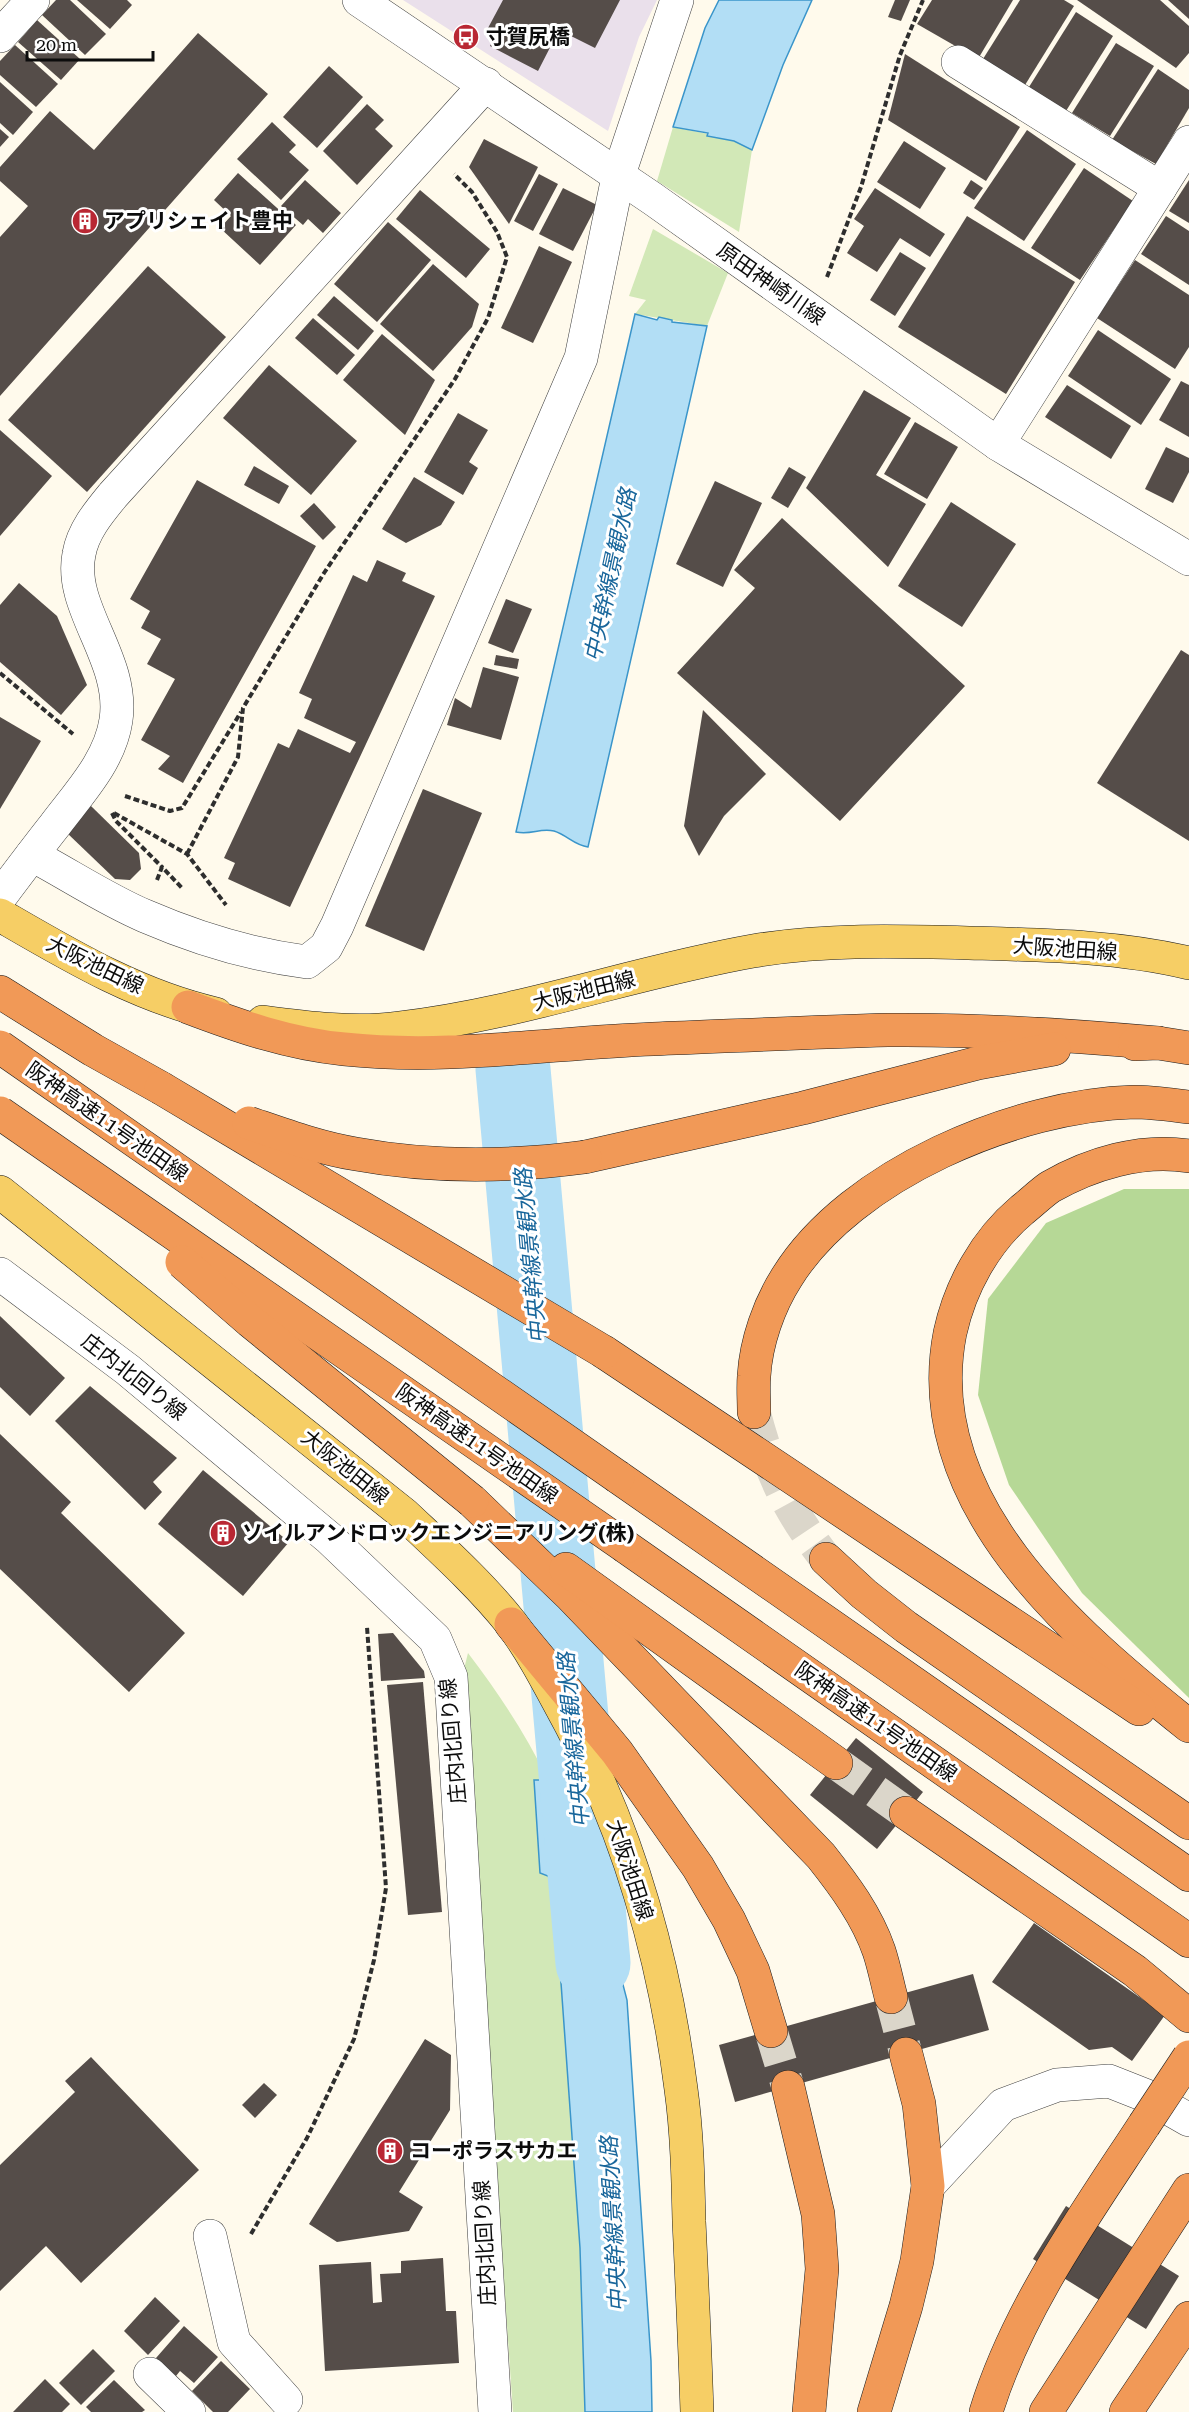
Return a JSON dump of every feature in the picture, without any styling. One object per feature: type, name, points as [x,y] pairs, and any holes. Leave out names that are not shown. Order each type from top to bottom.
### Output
[{"type":"highway","points":[[0,992],[93,1050],[161,1088],[604,1352],[1189,1742]]},
{"type":"highway","points":[[188,1007],[237,1025],[287,1039],[341,1049],[393,1053],[458,1052],[625,1040],[890,1030],[1077,1036],[1173,1046]]},
{"type":"highway","points":[[161,1088],[288,1136],[354,1154],[416,1163],[533,1164],[585,1157],[676,1138],[978,1063],[1039,1051],[1173,1046]]},
{"type":"highway","name":"阪神高速11号池田線","points":[[0,1047],[1189,1875]]},
{"type":"highway","points":[[754,1412],[754,1375],[760,1341],[770,1310],[786,1277],[808,1248],[836,1219],[866,1195],[898,1174],[942,1152],[988,1133],[1039,1116],[1086,1106],[1136,1102],[1189,1107]]},
{"type":"highway","name":"阪神高速11号池田線","points":[[0,1113],[1189,1941]]},
{"type":"highway","points":[[52,1150],[250,1321],[472,1501],[836,1763]]},
{"type":"highway","points":[[1189,1156],[1179,1154],[1133,1156],[1090,1167],[1049,1188],[1013,1217],[984,1253],[964,1287],[953,1321],[946,1357],[946,1398],[954,1447],[975,1498],[1005,1548],[1042,1593],[1092,1646],[1189,1726]]},
{"type":"highway","points":[[472,1501],[570,1595],[821,1856],[844,1885],[863,1916],[879,1951],[891,1997]]},
{"type":"highway","points":[[826,1559],[864,1594],[906,1627],[1189,1823]]},
{"type":"highway","points":[[512,1624],[617,1752],[698,1867],[729,1920],[753,1971],[771,2031]]},
{"type":"highway","points":[[906,1813],[1134,1971],[1189,2016]]},
{"type":"highway","points":[[874,2412],[917,2261],[928,2186],[919,2104],[906,2054]]},
{"type":"highway","points":[[986,2412],[1006,2358],[1027,2312],[1068,2243],[1189,2057]]},
{"type":"highway","points":[[788,2087],[818,2214],[820,2236],[822,2269],[820,2305],[809,2412]]},
{"type":"highway","points":[[1046,2412],[1189,2190]]},
{"type":"highway","points":[[1126,2412],[1189,2318]]},
{"type":"main road","name":"大阪池田線","points":[[0,915],[72,957],[132,986],[188,1007],[244,1020],[347,1030],[397,1029],[512,1009],[754,951],[851,943],[918,942],[1066,947],[1127,953],[1189,963]]},
{"type":"main road","name":"大阪池田線","points":[[0,1192],[405,1515],[459,1567],[512,1624],[554,1693],[583,1749],[611,1812],[634,1874],[671,2019],[682,2091],[687,2158],[697,2412]]},
{"type":"street","points":[[0,36],[33,0]]},
{"type":"street","name":"原田神崎川線","points":[[359,0],[653,199],[998,444],[1189,559]]},
{"type":"street","points":[[32,855],[144,915],[203,937],[273,958],[307,962],[326,947],[582,358],[618,177],[677,0]]},
{"type":"street","points":[[958,62],[1160,188]]},
{"type":"street","points":[[0,897],[32,855],[93,792],[102,759],[110,744],[116,719],[116,695],[112,669],[78,580],[79,553],[92,521],[113,495],[486,84]]},
{"type":"street","points":[[998,444],[1189,142]]},
{"type":"street","name":"庄内北回り線","points":[[0,1274],[128,1370],[329,1538],[435,1639],[451,1677],[495,2412]]},
{"type":"street","points":[[928,2186],[1003,2105],[1057,2085],[1109,2081],[1147,2096],[1189,2120]]},
{"type":"street","points":[[210,2236],[234,2342],[287,2408]]},
{"type":"street","points":[[150,2374],[189,2412]]},
{"type":"path","points":[[813,314],[861,187],[900,55],[923,0]]},
{"type":"path","points":[[93,792],[117,794],[170,810],[182,808],[324,573],[455,379],[488,318],[507,257],[497,232],[472,192],[428,148]]},
{"type":"path","points":[[0,673],[102,759]]},
{"type":"path","points":[[187,854],[238,756],[243,708]]},
{"type":"path","points":[[93,792],[112,812],[187,854],[222,898],[227,909]]},
{"type":"path","points":[[112,812],[116,821],[162,867]]},
{"type":"path","points":[[250,2236],[307,2138],[354,2039],[374,1960],[386,1888],[366,1620]]},
{"type":"shaded area","points":[[403,0],[657,0],[639,37],[608,131]]},
{"type":"green space","points":[[673,127],[734,141],[752,150],[739,232],[657,181]]},
{"type":"green space","points":[[653,229],[728,273],[707,326],[635,314],[646,300],[629,296]]},
{"type":"green space","points":[[1124,1189],[1189,1189],[1189,1698],[1082,1593],[1009,1485],[978,1395],[988,1299],[1046,1223]]},
{"type":"green space","points":[[468,1653],[511,1715],[548,1780],[534,1780],[548,1876],[554,1884],[580,2248],[585,2412],[513,2412],[462,1677]]},
{"type":"water","points":[[719,0],[812,0],[783,65],[752,150],[734,141],[707,136],[708,133],[673,127],[705,28]]},
{"type":"water","points":[[635,314],[657,320],[659,317],[672,320],[672,322],[707,326],[588,847],[554,831],[516,832]]},
{"type":"water","points":[[534,1780],[548,1780],[572,1824],[607,1923],[627,2000],[651,2361],[652,2412],[585,2412],[580,2248],[554,1885],[548,1876],[540,1873]]},
{"type":"building","points":[[56,0],[70,0],[106,34],[85,55],[42,15]]},
{"type":"building","points":[[77,0],[127,0],[132,5],[110,29]]},
{"type":"building","points":[[503,0],[620,0],[595,48],[559,30],[538,71],[490,46],[497,32],[488,28]]},
{"type":"building","points":[[895,0],[910,0],[901,21],[888,17]]},
{"type":"building","points":[[932,0],[1013,0],[978,59],[917,24]]},
{"type":"building","points":[[1020,0],[1064,0],[1074,6],[1025,85],[983,59]]},
{"type":"building","points":[[1077,0],[1160,0],[1189,26],[1189,53],[1176,68]]},
{"type":"building","points":[[1168,0],[1189,0],[1189,19]]},
{"type":"building","points":[[1076,12],[1113,36],[1066,111],[1029,87]]},
{"type":"building","points":[[37,20],[80,59],[61,80],[18,42]]},
{"type":"building","name":"アプリシェイト豊中","points":[[198,33],[268,94],[0,396],[0,237],[28,206],[0,181],[0,167],[50,111],[94,150]]},
{"type":"building","points":[[1116,43],[1154,66],[1110,136],[1072,113]]},
{"type":"building","points":[[15,45],[58,84],[36,107],[0,75],[0,61]]},
{"type":"building","points":[[905,54],[1020,127],[986,181],[888,120]]},
{"type":"building","points":[[329,66],[363,97],[317,148],[283,117]]},
{"type":"building","points":[[1158,69],[1189,90],[1189,108],[1156,164],[1112,140]]},
{"type":"building","points":[[0,82],[33,112],[13,135],[0,123]]},
{"type":"building","points":[[367,104],[384,120],[375,129],[393,146],[357,185],[323,151]]},
{"type":"building","points":[[272,122],[296,145],[289,152],[309,170],[281,200],[237,159]]},
{"type":"building","points":[[0,129],[9,137],[0,147]]},
{"type":"building","points":[[1027,130],[1076,164],[1024,241],[974,208]]},
{"type":"building","points":[[484,139],[538,167],[509,224],[469,167]]},
{"type":"building","points":[[904,141],[946,168],[920,209],[877,182]]},
{"type":"building","points":[[1084,168],[1133,201],[1080,280],[1031,248]]},
{"type":"building","points":[[238,173],[296,225],[260,265],[220,228],[231,216],[214,200]]},
{"type":"building","points":[[539,174],[558,184],[533,231],[514,221]]},
{"type":"building","points":[[305,180],[341,213],[323,233],[308,219],[303,225],[281,206]]},
{"type":"building","points":[[971,180],[983,188],[974,200],[963,193]]},
{"type":"building","points":[[1189,180],[1189,223],[1169,211]]},
{"type":"building","points":[[563,188],[597,205],[573,251],[539,234]]},
{"type":"building","points":[[875,188],[945,234],[930,257],[900,238],[877,272],[847,253],[864,226],[854,219]]},
{"type":"building","points":[[420,190],[490,249],[466,278],[396,219]]},
{"type":"building","points":[[967,216],[1075,282],[1006,394],[898,327]]},
{"type":"building","points":[[1166,216],[1189,231],[1189,285],[1141,254]]},
{"type":"building","points":[[388,222],[431,260],[377,322],[334,284]]},
{"type":"building","points":[[539,246],[572,262],[533,343],[501,328]]},
{"type":"building","points":[[900,252],[926,268],[895,316],[870,300]]},
{"type":"building","points":[[1135,260],[1189,295],[1189,347],[1175,369],[1097,318]]},
{"type":"building","points":[[433,264],[479,304],[472,327],[433,371],[380,324]]},
{"type":"building","points":[[148,266],[226,337],[87,492],[8,420]]},
{"type":"building","points":[[334,296],[374,331],[358,350],[317,315]]},
{"type":"building","points":[[313,318],[355,355],[337,375],[295,338]]},
{"type":"building","points":[[1098,330],[1171,379],[1141,425],[1068,376]]},
{"type":"building","points":[[382,334],[435,380],[405,435],[343,380]]},
{"type":"building","points":[[269,365],[357,441],[311,495],[223,418]]},
{"type":"building","points":[[1181,381],[1189,385],[1189,437],[1159,420]]},
{"type":"building","points":[[1067,385],[1131,426],[1111,459],[1045,417]]},
{"type":"building","points":[[864,390],[911,418],[876,475],[926,504],[888,567],[806,488]]},
{"type":"building","points":[[458,413],[488,430],[469,462],[478,468],[463,495],[424,472]]},
{"type":"building","points":[[915,422],[958,447],[927,499],[884,474]]},
{"type":"building","points":[[0,430],[52,476],[0,536]]},
{"type":"building","points":[[1166,447],[1189,458],[1189,472],[1173,503],[1145,489]]},
{"type":"building","points":[[254,466],[289,486],[279,504],[244,485]]},
{"type":"building","points":[[789,467],[806,477],[788,508],[771,498]]},
{"type":"building","points":[[414,477],[455,502],[441,525],[406,543],[382,529]]},
{"type":"building","points":[[197,480],[316,546],[183,783],[158,769],[170,756],[141,740],[175,679],[147,664],[161,639],[141,628],[150,611],[130,599]]},
{"type":"building","points":[[715,481],[762,503],[723,587],[676,564]]},
{"type":"building","points":[[951,502],[1016,544],[962,627],[898,586]]},
{"type":"building","points":[[314,503],[336,527],[323,540],[300,516]]},
{"type":"building","points":[[782,518],[965,686],[840,821],[677,673],[755,588],[734,570]]},
{"type":"building","points":[[377,560],[406,573],[402,581],[435,596],[290,907],[228,879],[235,863],[224,858],[278,743],[289,748],[298,729],[350,753],[356,742],[304,718],[312,699],[299,693],[353,575],[367,582]]},
{"type":"building","points":[[19,583],[57,616],[87,685],[61,715],[0,662],[0,605]]},
{"type":"building","points":[[506,599],[532,609],[513,653],[488,643]]},
{"type":"building","points":[[1181,650],[1189,655],[1189,841],[1097,783]]},
{"type":"building","points":[[496,655],[519,659],[517,669],[494,665]]},
{"type":"building","points":[[483,667],[519,677],[501,740],[447,725],[455,698],[471,708]]},
{"type":"building","points":[[703,710],[766,774],[724,816],[699,856],[684,826]]},
{"type":"building","points":[[0,717],[41,741],[0,809]]},
{"type":"building","points":[[423,789],[482,813],[424,951],[365,926]]},
{"type":"building","points":[[91,806],[139,853],[141,869],[130,880],[115,879],[66,832]]},
{"type":"building","points":[[0,1316],[65,1378],[30,1416],[0,1387]]},
{"type":"building","points":[[90,1386],[177,1458],[153,1482],[162,1492],[145,1510],[55,1421]]},
{"type":"building","points":[[0,1434],[71,1502],[61,1513],[185,1633],[129,1692],[0,1569]]},
{"type":"building","name":"ソイルアンドロックエンジニアリング(株)","points":[[203,1470],[289,1542],[243,1596],[158,1524]]},
{"type":"building","points":[[393,1633],[424,1671],[425,1678],[381,1681],[378,1634]]},
{"type":"building","points":[[423,1682],[442,1912],[408,1915],[387,1685]]},
{"type":"building","points":[[856,1738],[923,1792],[877,1849],[810,1795]]},
{"type":"building","points":[[1034,1923],[1165,2015],[1132,2061],[1112,2047],[1089,2050],[992,1982]]},
{"type":"building","points":[[973,1974],[989,2030],[735,2102],[719,2045]]},
{"type":"building","name":"コーポラスサカエ","points":[[425,2039],[451,2055],[450,2110],[399,2192],[423,2207],[409,2231],[337,2242],[309,2224]]},
{"type":"building","points":[[91,2057],[199,2170],[81,2283],[46,2246],[0,2291],[0,2165],[75,2092],[65,2081]]},
{"type":"building","points":[[264,2083],[277,2095],[255,2118],[242,2105]]},
{"type":"building","points":[[1066,2206],[1179,2276],[1146,2329],[1033,2259]]},
{"type":"building","points":[[443,2258],[446,2311],[456,2311],[459,2363],[325,2371],[319,2265],[371,2262],[373,2303],[382,2302],[380,2274],[401,2273],[401,2261]]},
{"type":"building","points":[[155,2297],[180,2321],[148,2355],[124,2331]]},
{"type":"building","points":[[184,2326],[218,2357],[194,2383],[180,2371],[176,2376],[156,2358]]},
{"type":"building","points":[[93,2349],[115,2371],[81,2405],[59,2383]]},
{"type":"building","points":[[221,2361],[250,2389],[228,2412],[213,2412],[192,2391]]},
{"type":"building","points":[[45,2379],[70,2404],[62,2412],[13,2412]]},
{"type":"building","points":[[114,2380],[145,2410],[142,2412],[91,2412],[86,2407]]},
{"type":"waterway","name":"中央幹線景観水路","points":[[513,1069],[593,1963]]},
{"type":"tunnel","points":[[754,1412],[767,1454],[782,1490],[801,1524],[826,1559]]},
{"type":"tunnel","points":[[836,1763],[906,1813]]},
{"type":"tunnel","points":[[891,1997],[906,2054]]},
{"type":"tunnel","points":[[771,2031],[788,2087]]},
{"type":"place","name":"寸賀尻橋","points":[[466,37]]},
{"type":"place","name":"アプリシェイト豊中","points":[[85,221]]},
{"type":"place","name":"ソイルアンドロックエンジニアリング(株)","points":[[223,1533]]},
{"type":"place","name":"コーポラスサカエ","points":[[390,2151]]}]
